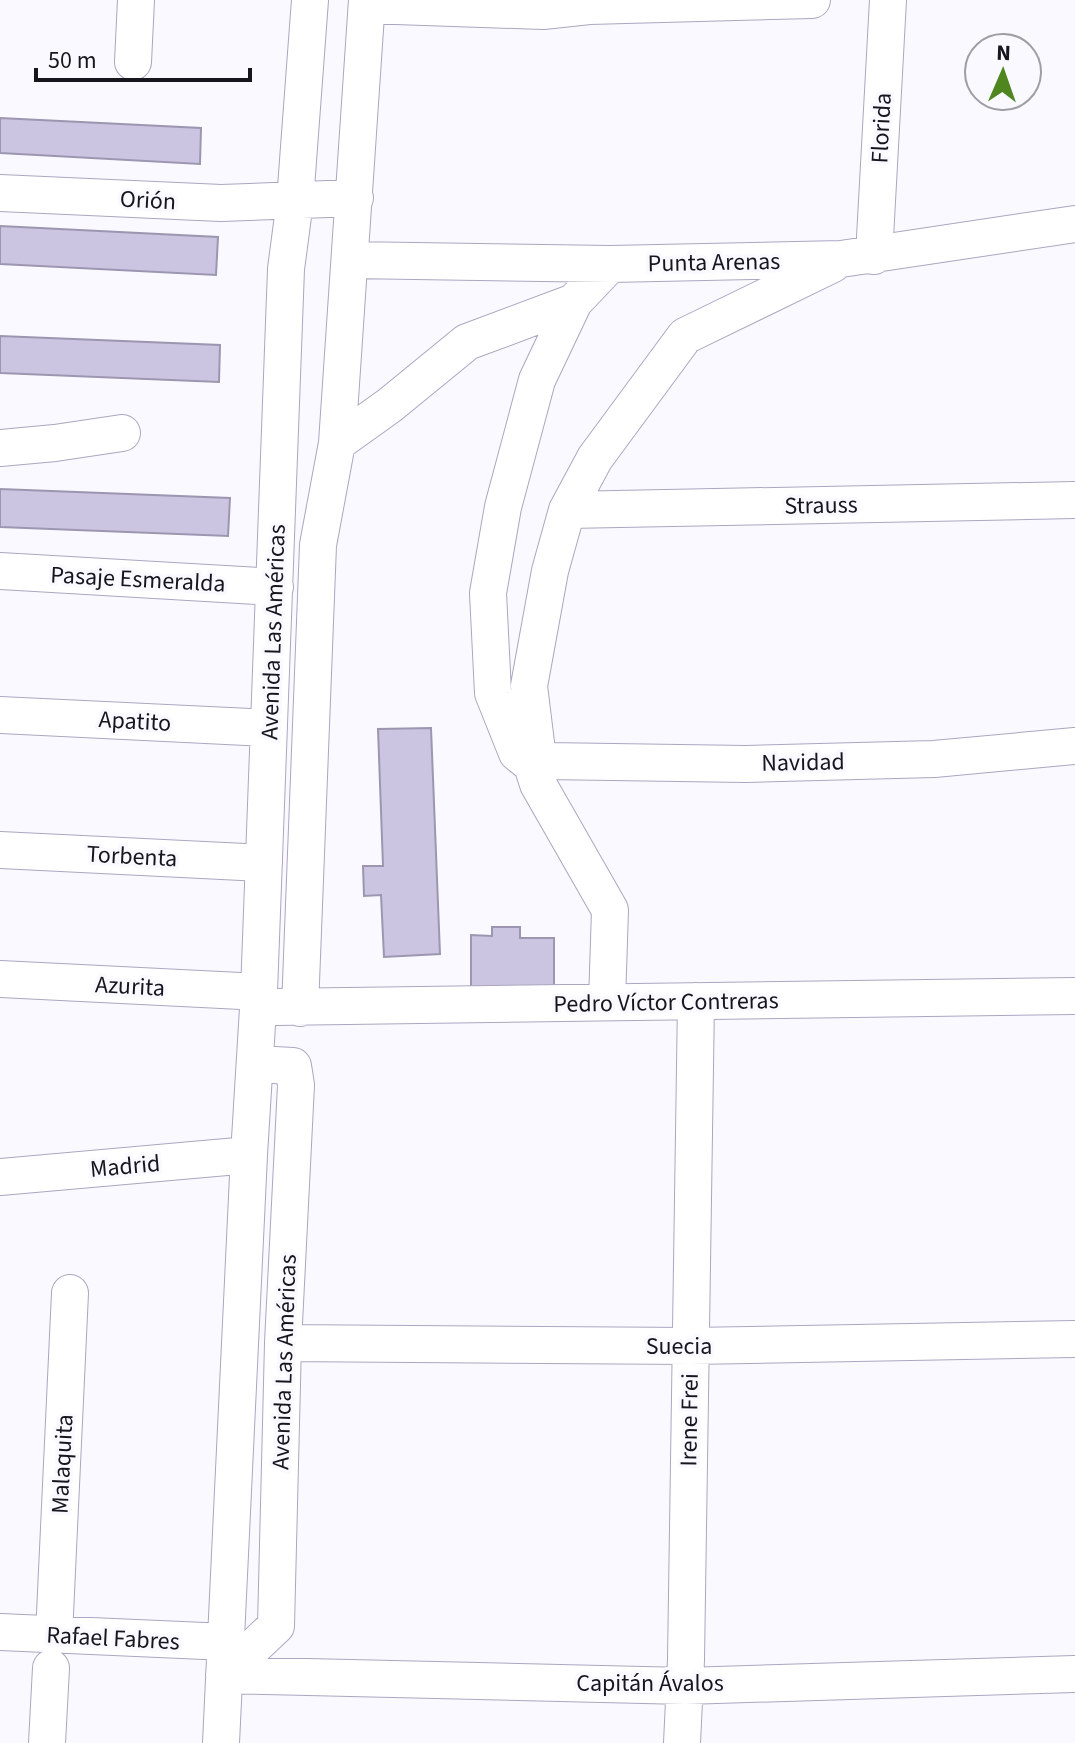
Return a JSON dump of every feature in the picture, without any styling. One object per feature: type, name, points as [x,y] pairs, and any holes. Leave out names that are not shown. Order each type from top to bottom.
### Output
[{"type":"street","points":[[133,62],[136,0]]},
{"type":"street","name":"Avenida Las Américas","points":[[221,1743],[258,1000],[286,269],[295,201],[310,0]]},
{"type":"street","points":[[367,2],[543,11],[604,5],[812,0]]},
{"type":"street","name":"Florida","points":[[858,258],[888,0]]},
{"type":"street","name":"Avenida Las Américas","points":[[300,1008],[318,545],[337,443],[367,2]]},
{"type":"street","name":"Orión","points":[[0,193],[221,203],[295,201]]},
{"type":"street","points":[[295,201],[355,198]]},
{"type":"street","name":"Punta Arenas","points":[[351,260],[610,264],[858,258],[1075,224]]},
{"type":"street","points":[[532,765],[537,751],[529,686],[550,571],[567,510],[595,458],[685,336],[858,258]]},
{"type":"street","points":[[607,1002],[610,910],[538,784],[532,765],[517,753],[493,693],[488,593],[503,507],[537,380],[574,302],[610,264]]},
{"type":"street","points":[[337,443],[390,405],[467,342],[574,302]]},
{"type":"street","points":[[0,448],[122,433]]},
{"type":"street","name":"Strauss","points":[[567,510],[1075,500]]},
{"type":"street","name":"Pasaje Esmeralda","points":[[0,571],[275,587]]},
{"type":"street","name":"Apatito","points":[[0,715],[269,728]]},
{"type":"street","name":"Navidad","points":[[532,765],[546,761],[746,764],[934,759],[1075,746]]},
{"type":"street","name":"Torbenta","points":[[0,850],[264,863]]},
{"type":"street","name":"Azurita","points":[[0,979],[258,1000]]},
{"type":"street","name":"Pedro Víctor Contreras","points":[[258,1000],[300,1008],[1075,996]]},
{"type":"street","name":"Irene Frei","points":[[682,1743],[696,1001]]},
{"type":"street","name":"Avenida Las Américas","points":[[226,1659],[276,1626],[283,1343],[296,1085],[293,1066],[255,1064]]},
{"type":"street","name":"Madrid","points":[[0,1177],[249,1155]]},
{"type":"street","name":"Malaquita","points":[[47,1743],[70,1293]]},
{"type":"street","name":"Suecia","points":[[283,1343],[691,1346],[1075,1339]]},
{"type":"street","name":"Rafael Fabres","points":[[0,1632],[52,1652],[226,1659]]},
{"type":"street","name":"Capitán Ávalos","points":[[226,1659],[685,1686],[1075,1674]]},
{"type":"building","points":[[0,118],[201,128],[200,164],[0,153]]},
{"type":"building","points":[[0,226],[218,237],[216,275],[0,264]]},
{"type":"building","points":[[0,336],[220,345],[219,382],[0,373]]},
{"type":"building","points":[[0,489],[230,498],[228,536],[0,527]]},
{"type":"building","points":[[431,728],[440,954],[384,957],[381,895],[364,896],[363,866],[383,866],[378,729]]},
{"type":"building","points":[[492,927],[520,927],[520,938],[554,938],[554,988],[471,987],[471,935],[492,936]]}]
